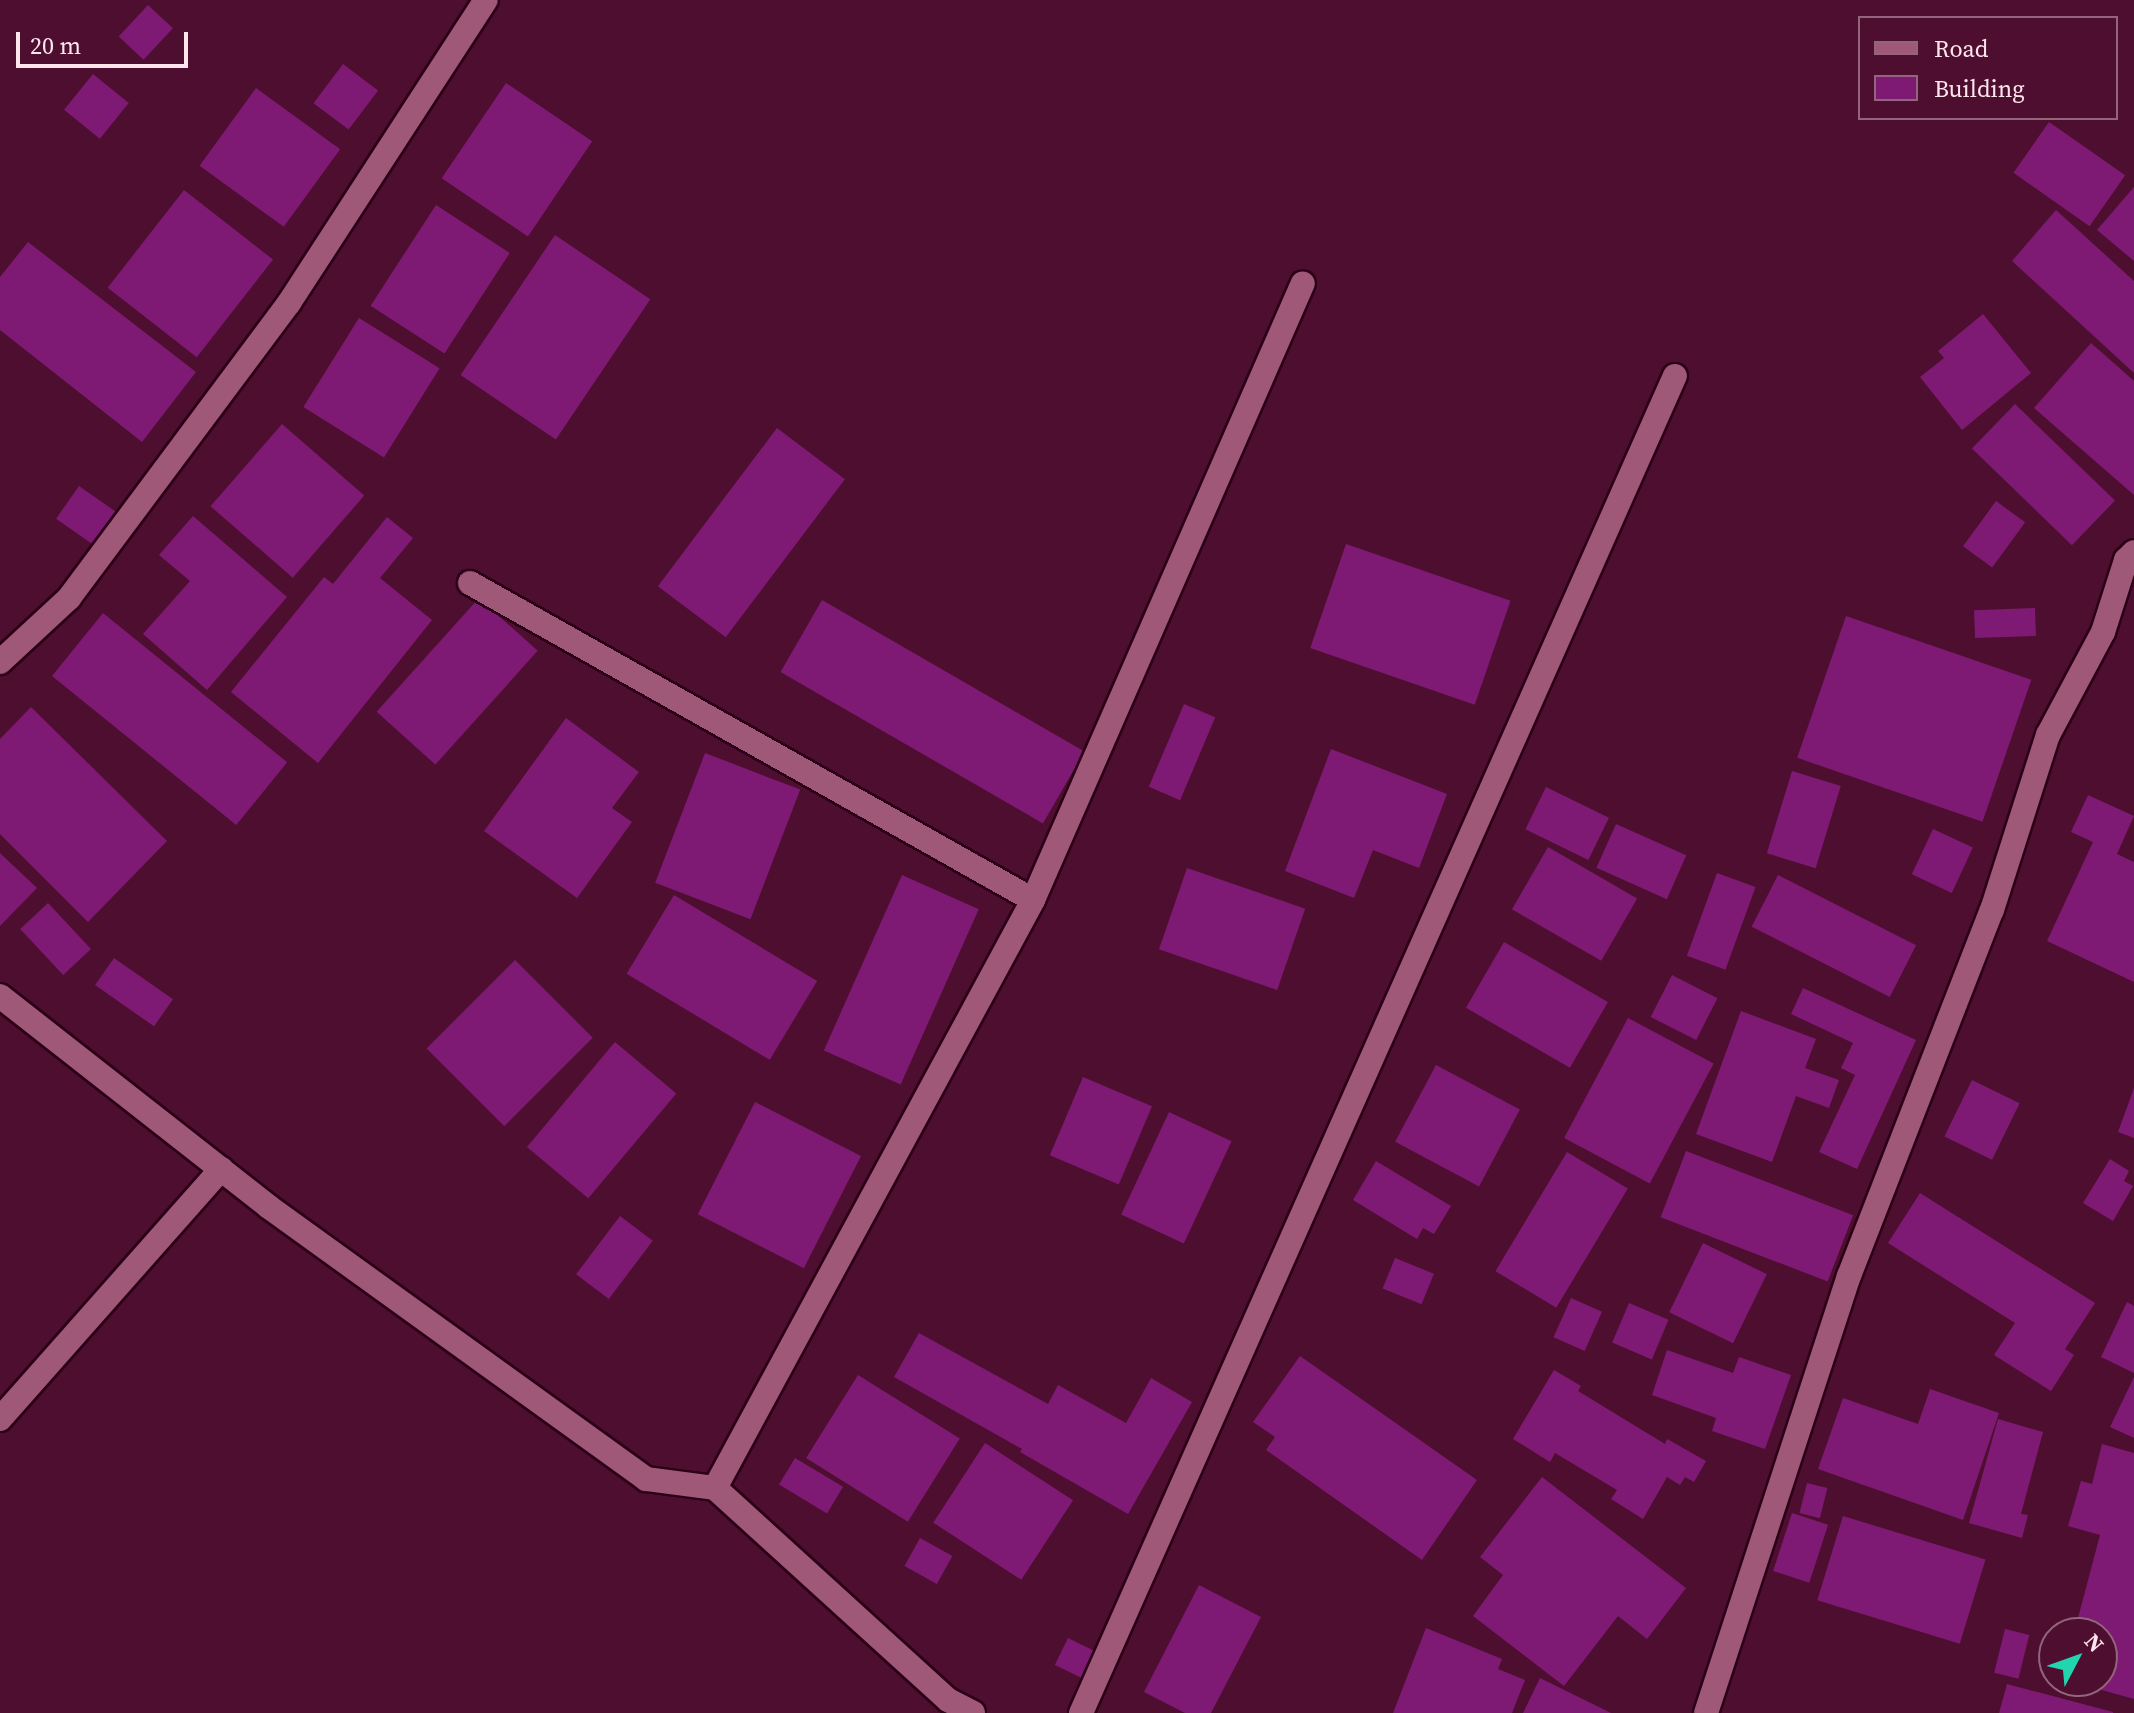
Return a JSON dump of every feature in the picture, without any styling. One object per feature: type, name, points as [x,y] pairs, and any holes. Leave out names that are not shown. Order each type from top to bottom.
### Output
[{"type":"street","points":[[0,662],[69,598],[289,303],[486,0]]},
{"type":"street","points":[[715,1488],[1033,900],[1303,283]]},
{"type":"street","points":[[1081,1713],[1675,376]]},
{"type":"street","points":[[1706,1713],[1849,1276],[1992,910],[2048,735],[2103,632],[2126,560],[2134,552]]},
{"type":"street","points":[[470,583],[1033,900]]},
{"type":"street","points":[[0,996],[221,1169],[646,1479],[715,1488],[948,1700],[973,1713]]},
{"type":"street","points":[[0,1419],[221,1169]]},
{"type":"building","points":[[148,5],[173,28],[144,60],[119,36]]},
{"type":"building","points":[[343,64],[378,90],[349,130],[314,103]]},
{"type":"building","points":[[93,74],[129,103],[100,139],[64,110]]},
{"type":"building","points":[[506,83],[592,141],[528,236],[442,178]]},
{"type":"building","points":[[256,88],[340,149],[284,227],[200,166]]},
{"type":"building","points":[[2049,122],[2125,175],[2090,226],[2013,173]]},
{"type":"building","points":[[2134,187],[2134,261],[2097,230]]},
{"type":"building","points":[[184,190],[273,260],[197,357],[108,288]]},
{"type":"building","points":[[436,205],[510,253],[444,354],[371,306]]},
{"type":"building","points":[[2056,210],[2134,281],[2134,373],[2012,261]]},
{"type":"building","points":[[555,235],[650,299],[556,439],[460,375]]},
{"type":"building","points":[[28,242],[196,372],[142,442],[0,330],[0,277]]},
{"type":"building","points":[[1983,314],[2031,373],[1962,430],[1920,377],[1944,358],[1938,351]]},
{"type":"building","points":[[359,318],[440,368],[384,457],[303,407]]},
{"type":"building","points":[[2091,343],[2134,381],[2134,495],[2034,408]]},
{"type":"building","points":[[2015,404],[2115,501],[2072,545],[1972,449]]},
{"type":"building","points":[[282,424],[364,496],[293,578],[210,506]]},
{"type":"building","points":[[777,428],[845,479],[726,637],[658,586]]},
{"type":"building","points":[[79,486],[119,514],[96,547],[56,519]]},
{"type":"building","points":[[1996,501],[2025,522],[1992,567],[1963,546]]},
{"type":"building","points":[[193,516],[287,597],[207,690],[143,634],[190,581],[159,555]]},
{"type":"building","points":[[387,517],[413,538],[380,578],[432,620],[318,763],[231,692],[324,577],[333,584]]},
{"type":"building","points":[[1346,544],[1511,601],[1475,705],[1310,648]]},
{"type":"building","points":[[479,598],[538,651],[435,765],[377,712]]},
{"type":"building","points":[[822,600],[1084,752],[1043,823],[780,672]]},
{"type":"building","points":[[2035,608],[2036,636],[1975,638],[1974,610]]},
{"type":"building","points":[[103,613],[287,762],[236,825],[52,676]]},
{"type":"building","points":[[1846,616],[2031,680],[1982,822],[1797,758]]},
{"type":"building","points":[[1184,704],[1215,717],[1180,800],[1149,787]]},
{"type":"building","points":[[31,707],[167,841],[88,922],[0,834],[0,739]]},
{"type":"building","points":[[566,718],[639,772],[612,808],[632,822],[577,898],[484,831]]},
{"type":"building","points":[[1331,749],[1447,794],[1419,868],[1373,850],[1354,898],[1285,871]]},
{"type":"building","points":[[705,753],[800,790],[750,919],[655,883]]},
{"type":"building","points":[[1792,771],[1841,786],[1816,868],[1767,853]]},
{"type":"building","points":[[1546,787],[1609,818],[1588,860],[1525,829]]},
{"type":"building","points":[[2088,795],[2134,816],[2117,854],[2134,862],[2134,982],[2047,941],[2093,842],[2071,832]]},
{"type":"building","points":[[1616,824],[1686,855],[1667,899],[1596,868]]},
{"type":"building","points":[[1933,829],[1973,848],[1952,893],[1912,874]]},
{"type":"building","points":[[1548,847],[1637,898],[1601,961],[1512,909]]},
{"type":"building","points":[[0,853],[37,888],[0,926]]},
{"type":"building","points":[[1187,868],[1305,909],[1277,990],[1159,949]]},
{"type":"building","points":[[1717,873],[1756,887],[1725,970],[1687,956]]},
{"type":"building","points":[[902,875],[979,909],[901,1085],[824,1050]]},
{"type":"building","points":[[1778,875],[1916,945],[1890,997],[1752,927]]},
{"type":"building","points":[[674,895],[817,981],[770,1060],[627,974]]},
{"type":"building","points":[[48,903],[91,949],[63,975],[20,929]]},
{"type":"building","points":[[1504,942],[1608,1002],[1570,1068],[1466,1008]]},
{"type":"building","points":[[114,958],[173,999],[154,1026],[95,985]]},
{"type":"building","points":[[515,960],[593,1038],[504,1126],[427,1048]]},
{"type":"building","points":[[1672,975],[1717,998],[1696,1040],[1651,1017]]},
{"type":"building","points":[[1803,988],[1916,1040],[1857,1169],[1819,1152],[1855,1075],[1841,1068],[1853,1043],[1791,1014]]},
{"type":"building","points":[[1741,1011],[1816,1039],[1805,1068],[1839,1080],[1829,1108],[1796,1096],[1772,1162],[1696,1134]]},
{"type":"building","points":[[1628,1018],[1714,1064],[1650,1184],[1564,1138]]},
{"type":"building","points":[[615,1042],[676,1093],[588,1198],[527,1147]]},
{"type":"building","points":[[1436,1065],[1520,1110],[1479,1186],[1395,1142]]},
{"type":"building","points":[[1083,1077],[1152,1106],[1119,1185],[1050,1155]]},
{"type":"building","points":[[1972,1080],[2020,1103],[1992,1160],[1944,1137]]},
{"type":"building","points":[[2134,1088],[2134,1138],[2118,1132]]},
{"type":"building","points":[[755,1102],[861,1156],[804,1268],[698,1214]]},
{"type":"building","points":[[1169,1112],[1232,1141],[1184,1244],[1121,1214]]},
{"type":"building","points":[[1686,1151],[1853,1215],[1828,1281],[1661,1217]]},
{"type":"building","points":[[1567,1152],[1628,1189],[1556,1308],[1495,1271]]},
{"type":"building","points":[[2110,1159],[2129,1171],[2124,1181],[2133,1186],[2113,1221],[2083,1203]]},
{"type":"building","points":[[1376,1161],[1451,1206],[1434,1234],[1423,1228],[1417,1239],[1353,1200]]},
{"type":"building","points":[[1920,1193],[2095,1303],[2065,1349],[2074,1355],[2051,1391],[1994,1355],[2015,1323],[1888,1243]]},
{"type":"building","points":[[620,1216],[653,1241],[609,1299],[576,1274]]},
{"type":"building","points":[[1703,1243],[1767,1274],[1733,1343],[1669,1312]]},
{"type":"building","points":[[1395,1258],[1434,1274],[1422,1304],[1383,1289]]},
{"type":"building","points":[[1571,1298],[1602,1312],[1585,1351],[1554,1337]]},
{"type":"building","points":[[2127,1302],[2134,1306],[2134,1373],[2101,1357]]},
{"type":"building","points":[[1629,1303],[1669,1320],[1652,1359],[1612,1343]]},
{"type":"building","points":[[919,1333],[1048,1404],[1058,1385],[1126,1423],[1151,1378],[1192,1402],[1128,1514],[1020,1452],[1022,1449],[894,1377]]},
{"type":"building","points":[[1667,1350],[1733,1373],[1739,1357],[1791,1375],[1765,1449],[1712,1431],[1716,1418],[1652,1395]]},
{"type":"building","points":[[1300,1356],[1477,1480],[1422,1560],[1266,1450],[1275,1437],[1253,1422]]},
{"type":"building","points":[[1554,1370],[1581,1386],[1578,1391],[1665,1444],[1667,1439],[1706,1461],[1694,1482],[1685,1477],[1680,1485],[1667,1477],[1643,1519],[1611,1499],[1617,1490],[1555,1453],[1550,1462],[1513,1439]]},
{"type":"building","points":[[858,1375],[960,1439],[908,1522],[806,1458]]},
{"type":"building","points":[[2134,1377],[2134,1438],[2110,1427]]},
{"type":"building","points":[[1930,1389],[1999,1413],[1963,1520],[1818,1469],[1843,1398],[1918,1424]]},
{"type":"building","points":[[1998,1419],[2043,1432],[2021,1514],[2028,1515],[2022,1538],[1969,1523]]},
{"type":"building","points":[[985,1443],[1073,1500],[1021,1580],[933,1523]]},
{"type":"building","points":[[2102,1444],[2134,1453],[2134,1699],[2118,1695],[2118,1617],[2078,1617],[2100,1535],[2068,1526],[2081,1481],[2092,1484]]},
{"type":"building","points":[[795,1458],[843,1487],[827,1513],[779,1485]]},
{"type":"building","points":[[1542,1477],[1686,1588],[1647,1639],[1618,1616],[1564,1686],[1473,1616],[1503,1575],[1480,1557]]},
{"type":"building","points":[[1807,1483],[1827,1488],[1820,1518],[1800,1513]]},
{"type":"building","points":[[1792,1513],[1828,1525],[1809,1583],[1773,1571]]},
{"type":"building","points":[[1843,1516],[1985,1560],[1960,1644],[1817,1600]]},
{"type":"building","points":[[920,1538],[952,1556],[937,1584],[904,1566]]},
{"type":"building","points":[[1199,1585],[1261,1617],[1211,1713],[1185,1713],[1144,1692]]},
{"type":"building","points":[[1426,1628],[1502,1659],[1498,1669],[1525,1680],[1512,1713],[1393,1713]]},
{"type":"building","points":[[2005,1629],[2029,1635],[2018,1679],[1994,1673]]},
{"type":"building","points":[[1068,1638],[1099,1653],[1085,1680],[1055,1665]]},
{"type":"building","points":[[1540,1678],[1611,1713],[1523,1713]]},
{"type":"building","points":[[2007,1684],[2038,1692],[2038,1697],[2056,1697],[2113,1712],[2113,1713],[1999,1713]]}]
